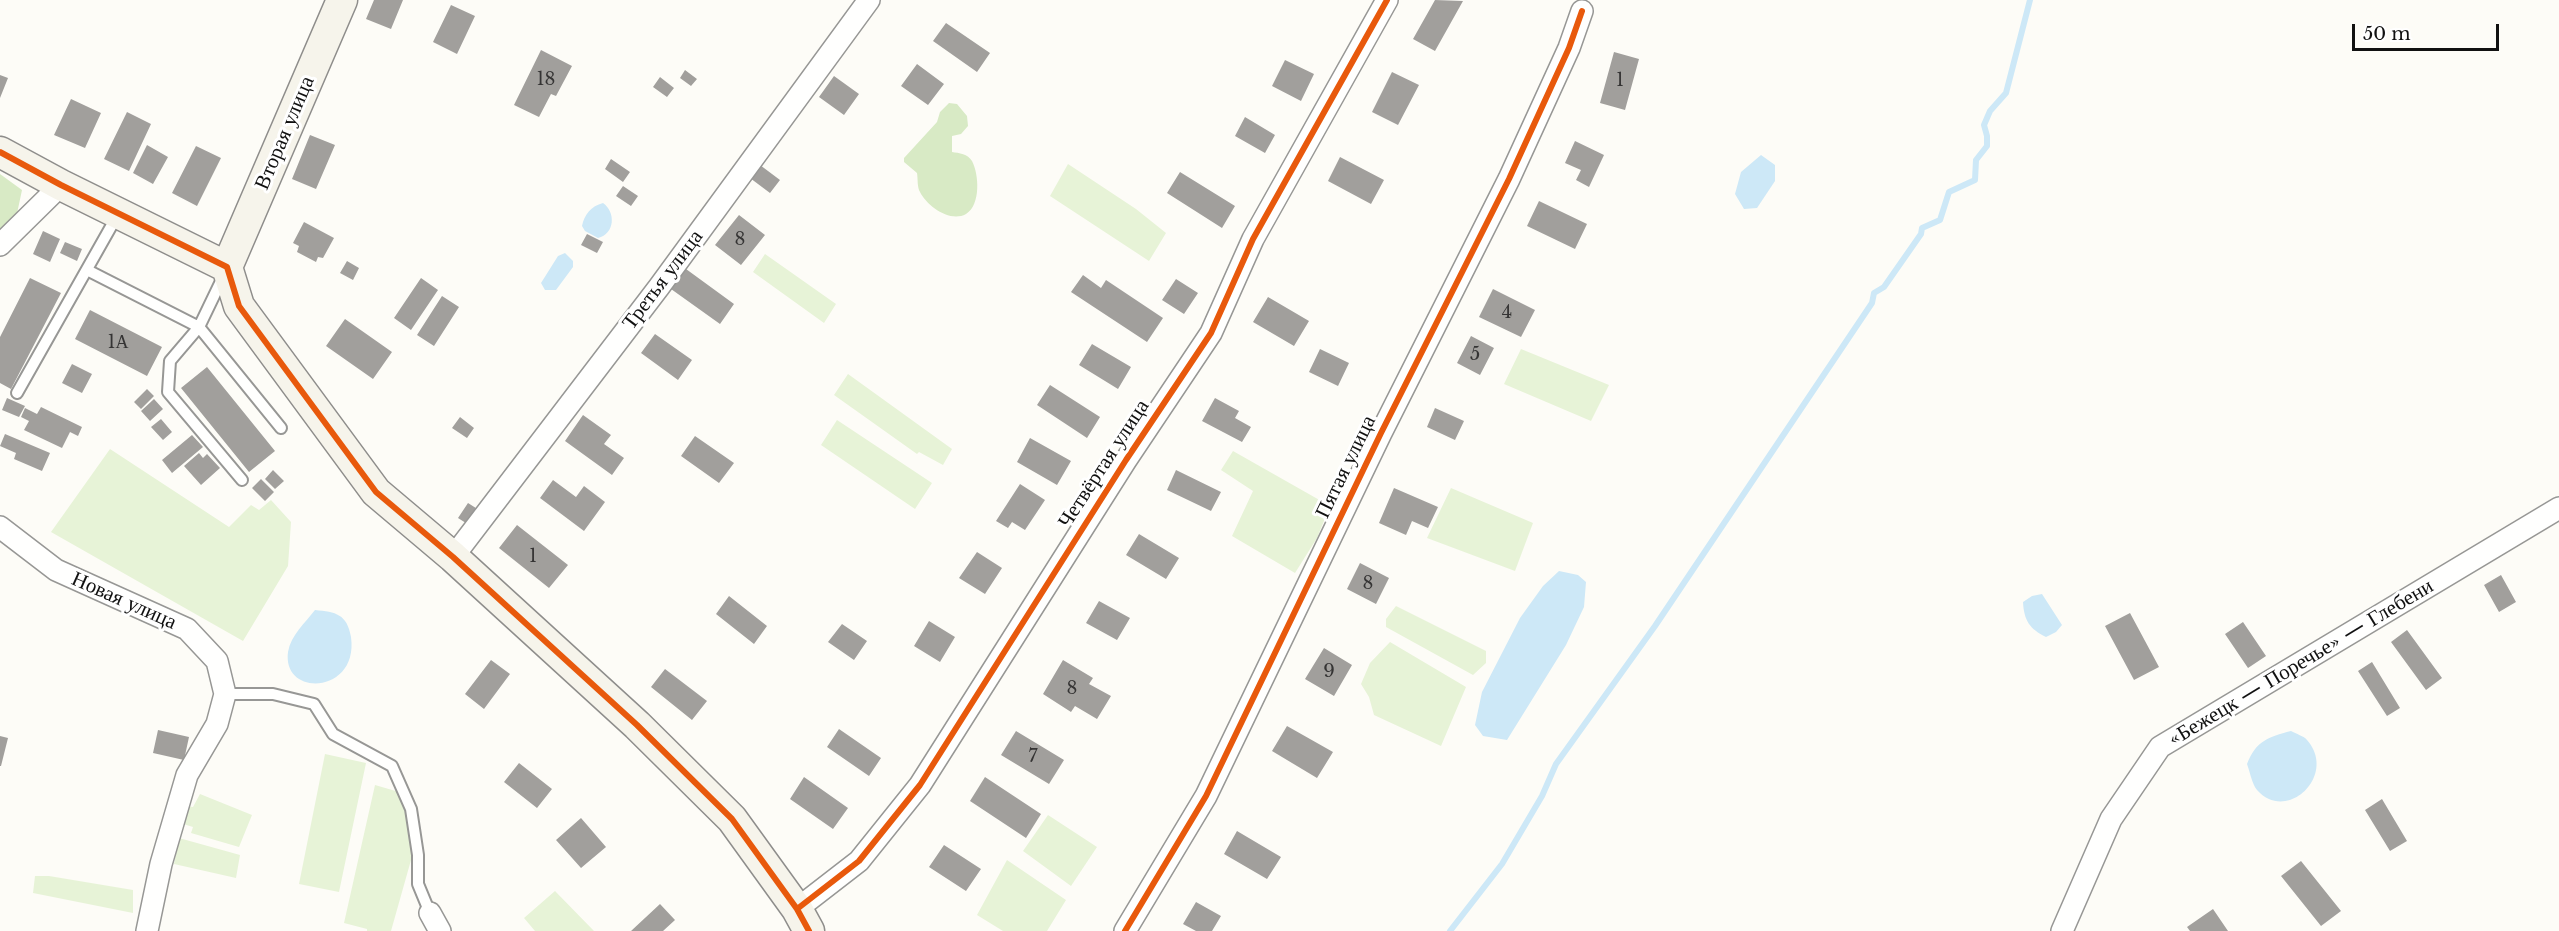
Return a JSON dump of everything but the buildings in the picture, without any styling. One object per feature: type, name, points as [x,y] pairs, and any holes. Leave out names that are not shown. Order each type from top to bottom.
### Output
[{"type":"street","name":"Вторая улица","points":[[228,267],[342,0]]},
{"type":"street","name":"Третья улица","points":[[453,557],[659,287],[868,0]]},
{"type":"street","name":"Четвёртая улица","points":[[803,920],[859,861],[920,785],[1120,469],[1211,333],[1253,239],[1387,0]]},
{"type":"street","name":"Пятая улица","points":[[1125,931],[1206,795],[1381,433],[1509,180],[1569,48],[1582,5]]},
{"type":"street","points":[[0,152],[61,186],[228,267],[239,306],[376,492],[453,557],[637,725],[732,819],[803,920]]},
{"type":"street","points":[[0,245],[61,186]]},
{"type":"street","name":"«Бежецк — Поречье» — Глебени","points":[[2062,931],[2111,819],[2160,747],[2559,508]]},
{"type":"street","name":"Новая улица","points":[[0,527],[56,570],[187,629],[217,661],[225,694],[217,724],[187,775],[161,864],[147,931]]},
{"type":"lane","points":[[17,393],[118,213]]},
{"type":"lane","points":[[228,267],[199,327],[170,361],[168,392],[242,480]]},
{"type":"lane","points":[[87,270],[199,327],[281,428]]},
{"type":"lane","points":[[225,694],[273,694],[314,704],[333,734],[392,766],[411,809],[418,855],[418,884],[435,922]]},
{"type":"green space","points":[[949,103],[957,104],[967,116],[968,126],[961,134],[952,136],[952,152],[963,154],[972,161],[977,181],[974,204],[971,210],[960,216],[946,215],[928,203],[919,190],[917,173],[904,162],[904,158],[937,122],[940,112]]},
{"type":"green space","points":[[1068,164],[1136,209],[1166,233],[1149,261],[1050,196]]},
{"type":"green space","points":[[0,174],[22,190],[15,223],[0,234]]},
{"type":"green space","points":[[765,254],[836,304],[824,323],[753,272]]},
{"type":"green space","points":[[1521,349],[1609,385],[1591,421],[1504,384]]},
{"type":"green space","points":[[848,374],[952,449],[943,465],[919,452],[917,454],[834,395]]},
{"type":"green space","points":[[837,420],[932,483],[915,509],[821,445]]},
{"type":"green space","points":[[110,449],[229,527],[251,505],[259,510],[271,500],[291,522],[288,566],[243,641],[51,532]]},
{"type":"green space","points":[[1233,451],[1330,506],[1317,538],[1295,573],[1232,536],[1253,491],[1221,470]]},
{"type":"green space","points":[[1451,488],[1533,523],[1515,571],[1427,538]]},
{"type":"green space","points":[[1396,606],[1486,651],[1486,663],[1473,675],[1386,627],[1386,619]]},
{"type":"green space","points":[[1390,642],[1466,687],[1441,746],[1374,715],[1369,697],[1361,684],[1370,663]]},
{"type":"green space","points":[[325,754],[366,763],[339,892],[299,884]]},
{"type":"green space","points":[[375,785],[399,792],[408,811],[413,853],[391,931],[367,931],[367,929],[344,923]]},
{"type":"green space","points":[[200,794],[252,815],[239,847],[191,833],[193,827],[180,823],[185,806],[193,807]]},
{"type":"green space","points":[[1048,815],[1097,847],[1071,886],[1023,851]]},
{"type":"green space","points":[[179,838],[240,855],[236,878],[174,864]]},
{"type":"green space","points":[[1007,860],[1066,900],[1047,931],[1003,931],[977,915]]},
{"type":"green space","points":[[35,876],[49,876],[133,890],[133,913],[33,893]]},
{"type":"green space","points":[[555,891],[594,931],[535,931],[524,918]]},
{"type":"water","points":[[1761,155],[1775,165],[1775,181],[1757,208],[1744,209],[1735,194],[1741,172]]},
{"type":"water","points":[[603,203],[610,212],[612,222],[608,232],[598,238],[585,231],[582,226],[589,212],[595,206]]},
{"type":"water","points":[[565,253],[573,261],[573,267],[556,290],[545,290],[541,283],[558,256]]},
{"type":"water","points":[[1559,571],[1578,575],[1586,582],[1584,607],[1566,645],[1507,740],[1483,736],[1475,725],[1482,692],[1520,618],[1543,586]]},
{"type":"water","points":[[2042,594],[2062,625],[2056,632],[2046,637],[2029,624],[2023,602],[2032,596]]},
{"type":"water","points":[[315,610],[335,613],[343,619],[347,623],[351,637],[350,656],[344,670],[333,679],[320,683],[307,682],[296,677],[289,667],[288,652],[295,635]]},
{"type":"water","points":[[2291,731],[2306,739],[2315,754],[2316,767],[2313,780],[2305,791],[2294,798],[2282,801],[2269,799],[2255,787],[2247,764],[2254,750],[2264,741]]},
{"type":"waterway","points":[[1450,931],[1502,864],[1542,796],[1556,764],[1655,626],[1872,303],[1874,293],[1884,287],[1921,234],[1922,228],[1940,220],[1949,192],[1975,180],[1976,160],[1987,146],[1984,125],[1990,111],[2006,93],[2030,0]]},
{"type":"cycle path","points":[[797,909],[859,861],[920,785],[1126,460],[1211,333],[1253,239],[1387,0]]},
{"type":"cycle path","points":[[1125,931],[1206,796],[1381,433],[1509,179],[1569,48],[1582,11]]},
{"type":"cycle path","points":[[0,152],[61,185],[227,267],[239,306],[376,492],[453,557],[637,725],[732,819],[797,909],[809,931]]}]
